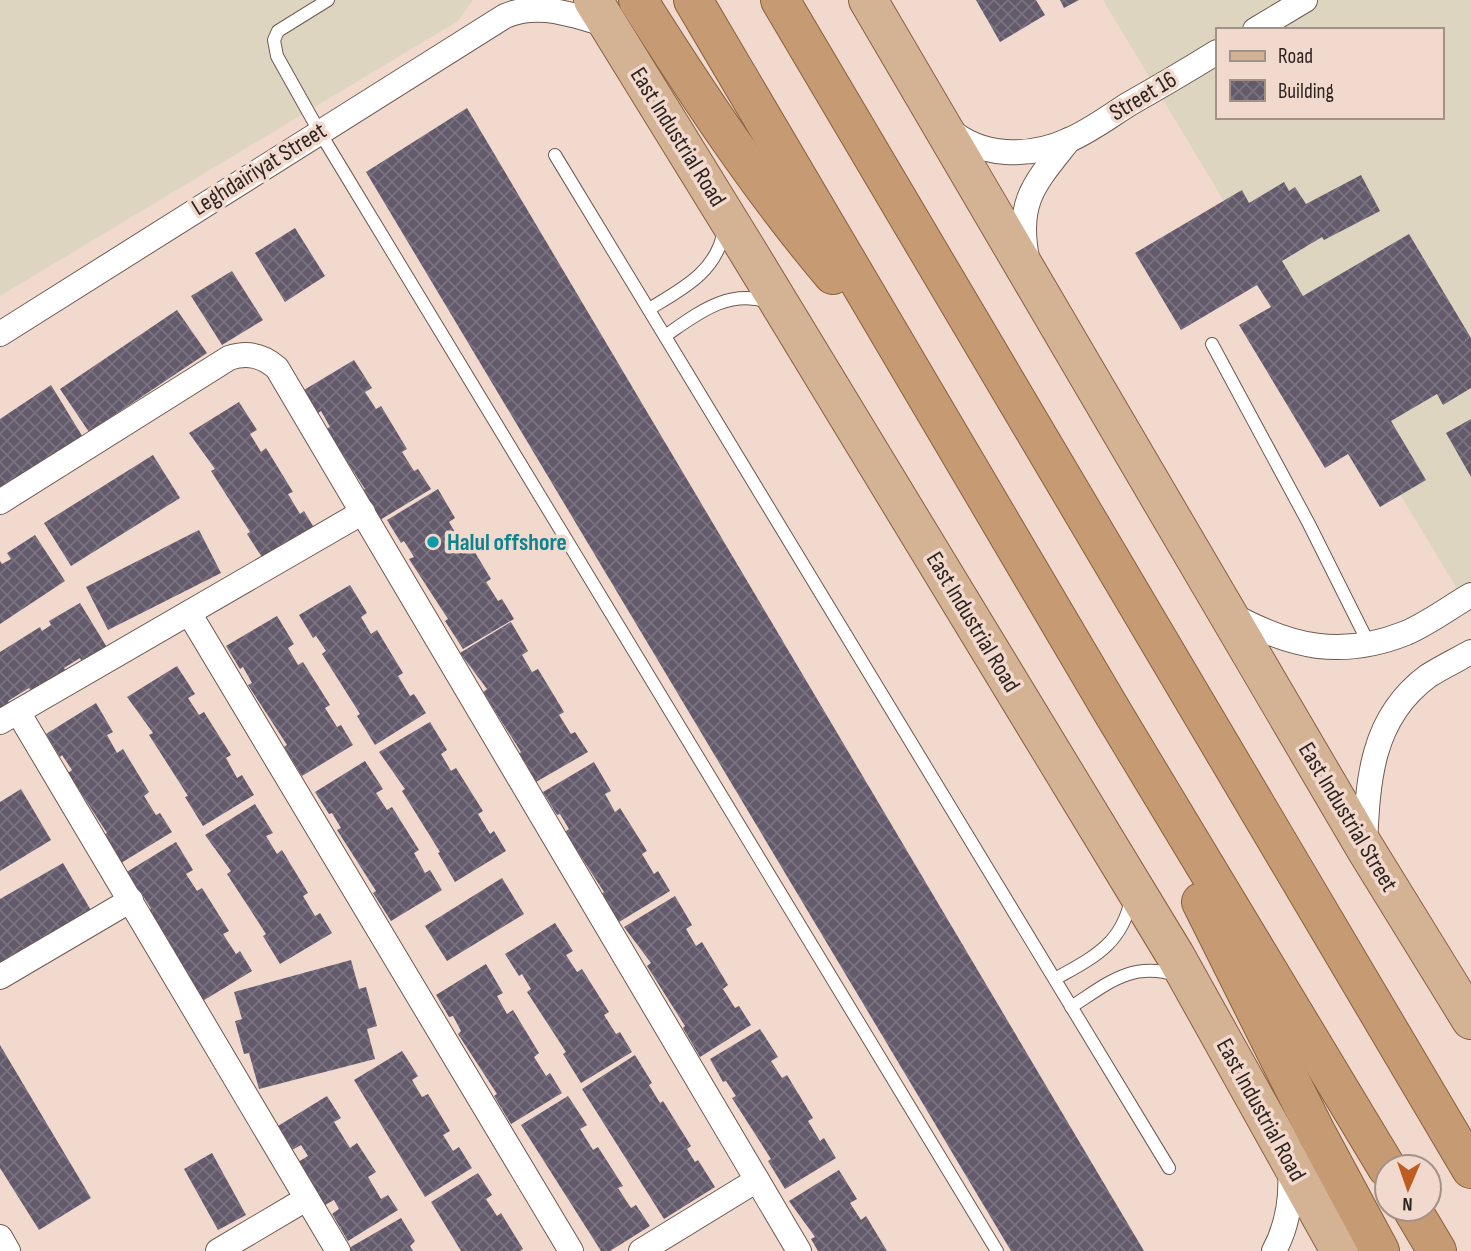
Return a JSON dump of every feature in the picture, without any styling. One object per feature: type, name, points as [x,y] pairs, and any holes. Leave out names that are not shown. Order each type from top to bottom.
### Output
[{"type":"highway","points":[[638,0],[705,106],[783,213],[907,362]]},
{"type":"highway","points":[[693,0],[1112,713],[1378,1153]]},
{"type":"highway","points":[[780,0],[1471,1170]]},
{"type":"highway","points":[[1112,713],[1212,927],[1380,1251]]},
{"type":"highway","points":[[1418,1079],[1471,1136]]},
{"type":"highway","points":[[1420,1223],[1437,1251]]},
{"type":"main road","points":[[868,0],[1228,612]]},
{"type":"main road","name":"East Industrial Road","points":[[601,13],[1132,884],[1340,1251]]},
{"type":"main road","name":"East Industrial Street","points":[[1228,612],[1365,848],[1471,1020]]},
{"type":"street","points":[[1257,28],[1279,6],[1305,0]]},
{"type":"street","name":"Leghdairiyat Street","points":[[0,334],[521,5],[601,13]]},
{"type":"street","name":"Street 16","points":[[934,116],[958,138],[979,147],[1004,152],[1032,152],[1069,140],[1216,53]]},
{"type":"street","name":"Street 16","points":[[1033,282],[1023,239],[1024,207],[1029,194],[1069,140]]},
{"type":"street","points":[[0,502],[229,358],[260,356],[277,368],[799,1251]]},
{"type":"street","points":[[338,1251],[131,900],[9,717],[363,512]]},
{"type":"street","points":[[1228,612],[1265,633],[1294,643],[1330,648],[1369,644],[1407,632],[1471,595]]},
{"type":"street","points":[[189,613],[571,1251]]},
{"type":"street","points":[[1365,848],[1370,768],[1380,738],[1401,705],[1427,677],[1471,652]]},
{"type":"street","points":[[0,977],[131,900]]},
{"type":"street","points":[[1274,1251],[1286,1225],[1292,1194],[1290,1162]]},
{"type":"street","points":[[641,1251],[757,1180]]},
{"type":"street","points":[[218,1251],[306,1199]]},
{"type":"street","points":[[0,1237],[8,1251]]},
{"type":"lane","points":[[328,0],[278,31],[274,40],[277,56],[319,131],[997,1251]]},
{"type":"lane","points":[[555,155],[1169,1168]]},
{"type":"lane","points":[[649,309],[693,282],[711,263],[722,239],[724,212]]},
{"type":"lane","points":[[665,336],[708,307],[732,298],[759,298],[783,309]]},
{"type":"lane","points":[[1212,344],[1309,524],[1369,644]]},
{"type":"lane","points":[[1055,979],[1098,954],[1117,935],[1129,911],[1132,884]]},
{"type":"lane","points":[[1071,1007],[1114,979],[1138,971],[1165,971],[1189,981]]},
{"type":"shaded area","points":[[0,0],[473,0],[458,21],[0,296]]},
{"type":"shaded area","points":[[1103,0],[1471,0],[1471,612]]},
{"type":"building","points":[[976,0],[1036,0],[1045,15],[1000,42]]},
{"type":"building","points":[[1060,0],[1079,0],[1064,8]]},
{"type":"building","points":[[467,108],[1144,1251],[1011,1251],[366,172]]},
{"type":"building","points":[[1361,175],[1380,211],[1324,240],[1322,237],[1282,261],[1303,296],[1409,234],[1471,338],[1471,388],[1443,405],[1437,394],[1391,421],[1426,480],[1380,507],[1348,454],[1325,468],[1239,325],[1271,307],[1257,285],[1181,330],[1135,253],[1242,190],[1249,203],[1284,182],[1289,191],[1295,187],[1306,204]]},
{"type":"building","points":[[295,228],[325,276],[285,302],[255,253]]},
{"type":"building","points":[[232,271],[263,320],[222,345],[191,296]]},
{"type":"building","points":[[177,310],[207,353],[89,432],[60,389]]},
{"type":"building","points":[[354,360],[372,388],[365,392],[376,409],[381,406],[407,449],[402,452],[414,471],[418,469],[431,489],[380,520],[362,491],[365,489],[326,429],[330,427],[321,411],[318,413],[304,390]]},
{"type":"building","points":[[51,385],[84,439],[0,492],[0,419]]},
{"type":"building","points":[[239,402],[257,430],[250,434],[261,452],[266,448],[293,492],[288,494],[300,514],[304,511],[316,531],[265,562],[247,534],[250,532],[211,471],[215,469],[189,433]]},
{"type":"building","points":[[1471,419],[1471,477],[1446,433]]},
{"type":"building","points":[[153,455],[180,498],[71,566],[44,523]]},
{"type":"building","points":[[438,489],[455,518],[449,522],[459,539],[465,536],[491,579],[486,582],[498,601],[502,599],[514,619],[463,649],[445,621],[448,619],[409,559],[414,557],[404,541],[401,543],[387,520]]},
{"type":"building","points":[[199,530],[221,573],[108,630],[86,587]]},
{"type":"building","points":[[35,535],[65,581],[0,624],[0,561],[2,564],[11,559],[7,553]]},
{"type":"building","points":[[350,585],[367,613],[361,617],[371,634],[377,630],[403,673],[398,676],[410,696],[414,694],[426,713],[375,745],[357,716],[360,714],[322,654],[326,651],[316,636],[313,638],[299,615]]},
{"type":"building","points":[[80,603],[108,649],[83,664],[80,658],[64,668],[67,673],[33,693],[29,688],[8,701],[12,706],[0,714],[0,652],[40,627],[42,631],[51,625],[49,621]]},
{"type":"building","points":[[277,616],[294,644],[288,648],[298,665],[303,662],[330,705],[325,708],[337,727],[341,725],[353,745],[302,776],[284,747],[287,745],[248,685],[252,683],[243,667],[240,669],[226,646]]},
{"type":"building","points":[[511,622],[528,651],[522,655],[532,672],[538,669],[564,712],[559,715],[571,734],[575,732],[588,752],[536,782],[519,754],[521,752],[483,692],[487,689],[460,653]]},
{"type":"building","points":[[177,666],[195,694],[188,698],[199,715],[204,712],[231,755],[226,758],[237,778],[242,775],[254,795],[203,826],[185,797],[188,796],[149,735],[153,733],[127,697]]},
{"type":"building","points":[[96,703],[113,732],[107,735],[117,753],[123,749],[149,792],[144,796],[156,815],[160,813],[172,832],[121,863],[104,835],[107,833],[68,773],[72,770],[62,755],[60,757],[46,734]]},
{"type":"building","points":[[430,722],[447,750],[441,754],[451,771],[456,768],[483,811],[478,814],[490,834],[494,831],[506,851],[455,882],[438,853],[440,852],[402,791],[405,789],[379,752]]},
{"type":"building","points":[[365,761],[383,789],[376,793],[387,810],[392,807],[419,850],[414,853],[425,873],[430,870],[442,890],[391,921],[373,893],[376,891],[337,830],[341,828],[315,792]]},
{"type":"building","points":[[594,762],[611,791],[605,794],[615,812],[620,808],[647,851],[642,854],[654,874],[658,871],[670,891],[619,922],[602,894],[604,892],[565,832],[569,829],[543,792]]},
{"type":"building","points":[[21,789],[51,840],[0,871],[0,802]]},
{"type":"building","points":[[255,804],[273,833],[266,836],[277,854],[282,850],[308,893],[303,896],[315,916],[320,913],[332,933],[280,964],[263,936],[266,934],[227,874],[231,871],[205,835]]},
{"type":"building","points":[[176,842],[193,870],[186,874],[197,891],[202,888],[229,931],[223,934],[236,954],[240,951],[252,971],[201,1002],[147,911],[151,909],[125,873]]},
{"type":"building","points":[[63,863],[92,912],[0,965],[0,899]]},
{"type":"building","points":[[502,878],[524,914],[447,961],[425,926]]},
{"type":"building","points":[[675,896],[692,925],[686,929],[696,946],[702,942],[728,985],[723,989],[735,1008],[739,1006],[751,1025],[700,1057],[683,1028],[685,1026],[647,966],[651,963],[624,927]]},
{"type":"building","points":[[555,923],[573,951],[566,955],[577,972],[582,969],[609,1012],[604,1015],[616,1034],[620,1032],[632,1052],[581,1083],[563,1054],[566,1052],[527,992],[531,989],[505,954]]},
{"type":"building","points":[[351,960],[359,989],[366,987],[377,1026],[367,1029],[375,1059],[259,1089],[249,1053],[244,1054],[235,1021],[242,1019],[234,992]]},
{"type":"building","points":[[486,964],[503,993],[497,996],[507,1014],[513,1010],[539,1053],[534,1057],[546,1076],[550,1073],[562,1093],[511,1124],[494,1096],[497,1094],[458,1034],[461,1031],[453,1016],[449,1017],[436,995]]},
{"type":"building","points":[[760,1029],[778,1057],[771,1061],[782,1078],[787,1075],[813,1118],[808,1121],[820,1141],[824,1138],[836,1158],[785,1189],[768,1161],[771,1159],[732,1098],[736,1096],[726,1081],[723,1082],[710,1059]]},
{"type":"building","points":[[0,1045],[91,1198],[39,1230],[0,1168]]},
{"type":"building","points":[[402,1051],[418,1076],[412,1080],[422,1097],[428,1094],[450,1131],[443,1135],[453,1151],[459,1147],[472,1168],[425,1197],[354,1080]]},
{"type":"building","points":[[635,1055],[652,1083],[649,1085],[660,1103],[663,1101],[691,1146],[687,1149],[695,1162],[698,1160],[715,1187],[664,1219],[582,1089]]},
{"type":"building","points":[[327,1096],[341,1118],[334,1122],[350,1148],[357,1143],[376,1172],[368,1177],[381,1199],[388,1195],[398,1210],[348,1241],[332,1214],[339,1209],[334,1200],[325,1205],[298,1162],[308,1156],[301,1145],[292,1150],[278,1126]]},
{"type":"building","points":[[568,1096],[587,1125],[580,1129],[593,1150],[598,1147],[623,1186],[618,1188],[631,1208],[636,1205],[650,1226],[610,1251],[601,1251],[521,1125]]},
{"type":"building","points":[[212,1153],[246,1215],[218,1230],[184,1169]]},
{"type":"building","points":[[839,1170],[857,1199],[850,1203],[861,1220],[866,1216],[887,1251],[818,1251],[811,1239],[815,1237],[789,1201]]},
{"type":"building","points":[[478,1173],[492,1195],[486,1199],[497,1216],[501,1213],[523,1249],[520,1251],[461,1251],[431,1202]]},
{"type":"building","points":[[401,1218],[415,1241],[410,1246],[413,1251],[351,1251],[349,1248]]},
{"type":"place","name":"Halul offshore","points":[[433,542]]}]
